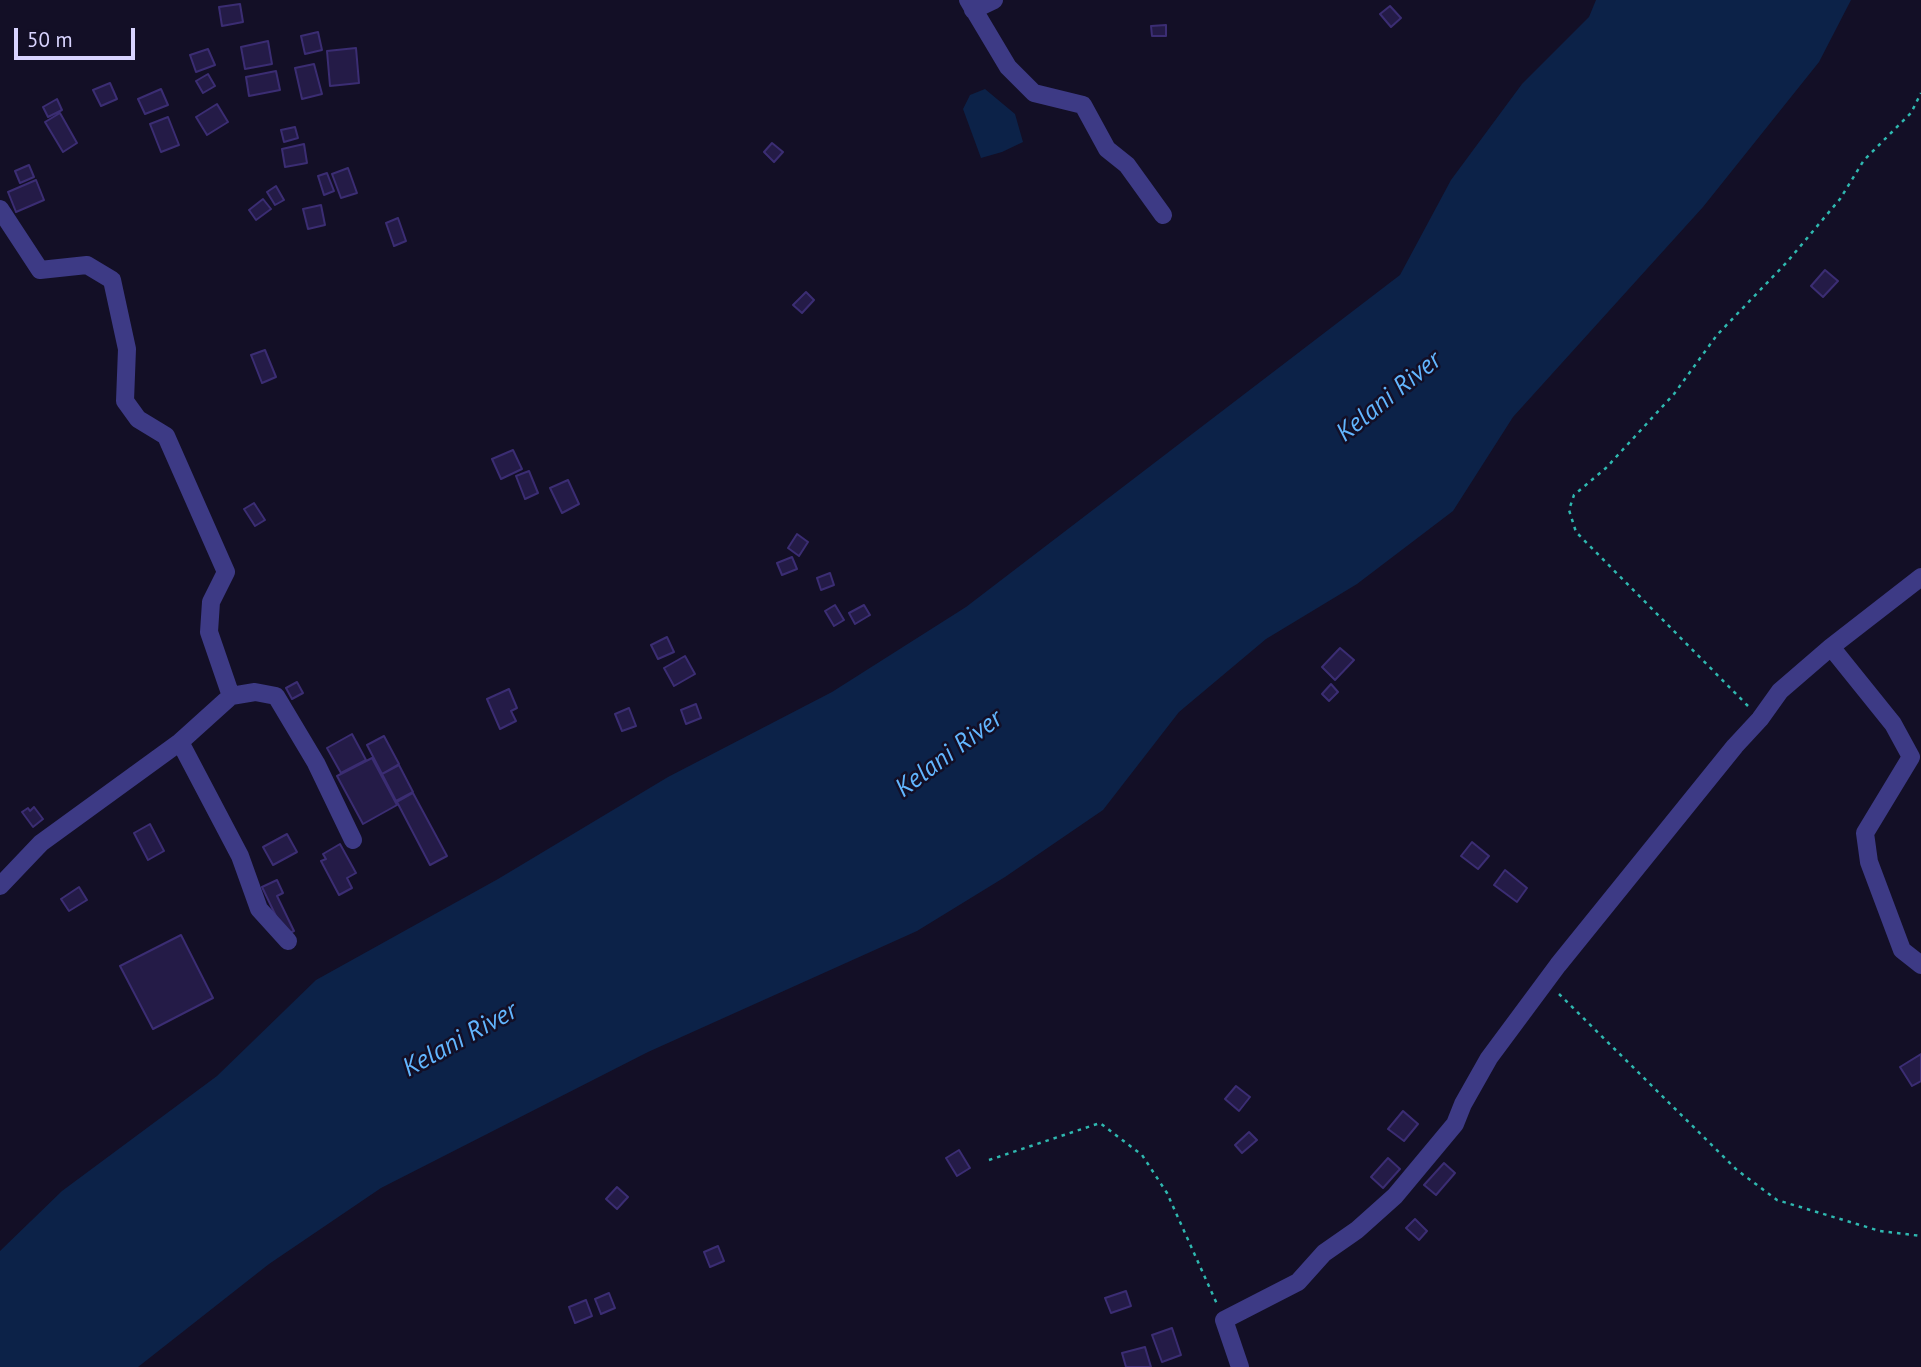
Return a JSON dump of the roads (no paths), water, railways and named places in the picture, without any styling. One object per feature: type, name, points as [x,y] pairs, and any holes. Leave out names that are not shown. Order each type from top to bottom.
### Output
[{"type":"street","points":[[994,0],[971,5],[1008,66],[1034,93],[1083,104],[1107,149],[1127,165],[1163,215]]},
{"type":"street","points":[[0,209],[40,270],[87,265],[111,280],[127,349],[125,401],[138,419],[166,436],[226,572],[211,602],[209,632],[231,696]]},
{"type":"street","points":[[1240,1367],[1224,1320],[1298,1282],[1324,1253],[1357,1230],[1395,1196],[1455,1124],[1489,1058],[1558,965],[1780,691],[1831,647],[1921,577]]},
{"type":"street","points":[[1831,647],[1893,724],[1911,757],[1865,832],[1869,862],[1902,950],[1921,965]]},
{"type":"street","points":[[0,886],[41,843],[180,742],[231,696],[255,692],[276,696],[316,763],[353,840]]},
{"type":"street","points":[[180,742],[240,856],[259,909],[288,941]]},
{"type":"water","name":"Kelani River","points":[[1596,0],[1851,0],[1819,62],[1703,207],[1513,417],[1453,511],[1357,584],[1266,639],[1179,712],[1103,810],[1005,877],[917,931],[648,1052],[381,1188],[269,1264],[138,1367],[0,1367],[0,1251],[62,1191],[217,1076],[316,980],[498,879],[668,777],[832,692],[966,607],[1400,275],[1451,180],[1522,84],[1589,17]]},
{"type":"water","points":[[985,89],[1015,114],[1023,142],[981,158],[963,109],[970,95]]}]
